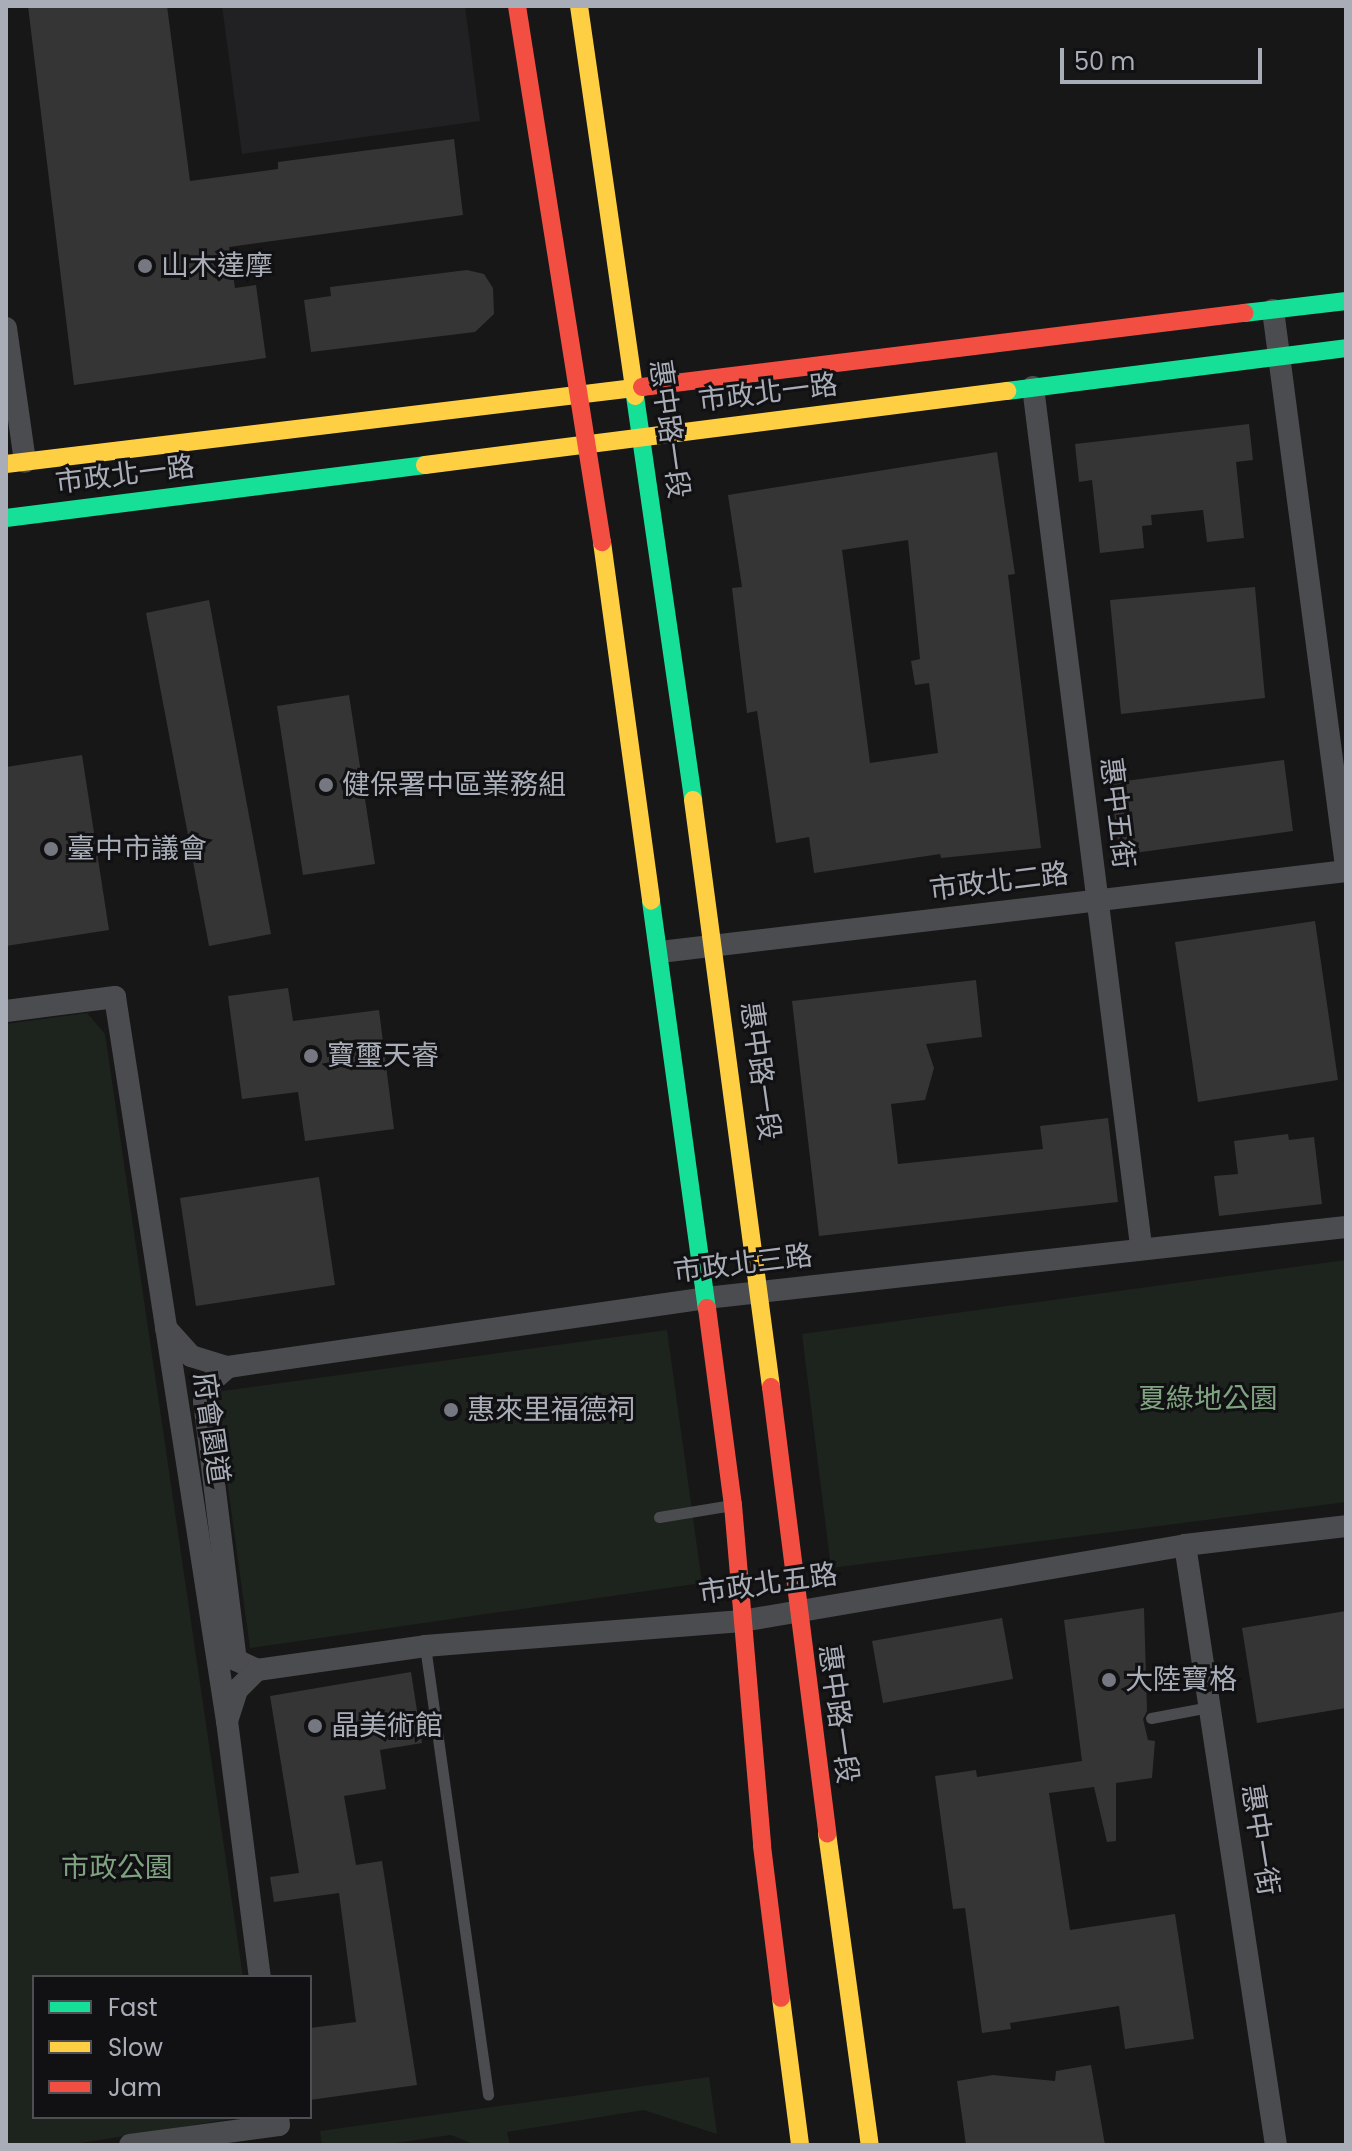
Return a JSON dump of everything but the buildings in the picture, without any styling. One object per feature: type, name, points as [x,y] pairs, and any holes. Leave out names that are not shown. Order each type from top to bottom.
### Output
[{"type":"street","points":[[517,6],[582,396],[706,1298],[733,1505],[762,1846],[800,2145]]},
{"type":"street","name":"惠中路一段","points":[[579,6],[714,945],[761,1292],[796,1613],[870,2145]]},
{"type":"street","name":"市政北一路","points":[[16,463],[1346,301]]},
{"type":"street","points":[[1273,310],[1346,868]]},
{"type":"street","points":[[6,328],[16,463]]},
{"type":"street","name":"市政北一路","points":[[6,518],[1346,348]]},
{"type":"street","name":"惠中五街","points":[[1033,387],[1141,1246]]},
{"type":"street","name":"市政北二路","points":[[660,952],[1346,868]]},
{"type":"street","name":"府會園道","points":[[6,1011],[115,997],[227,1721],[260,1975]]},
{"type":"street","name":"市政北三路","points":[[166,1328],[176,1344],[198,1361],[228,1367],[706,1298],[1141,1246],[1346,1227]]},
{"type":"street","points":[[227,1721],[237,1690],[257,1670],[236,1660],[204,1401],[211,1382],[228,1367]]},
{"type":"street","points":[[193,1515],[218,1509]]},
{"type":"street","name":"市政北五路","points":[[257,1670],[425,1646],[742,1621],[1185,1545],[1346,1526]]},
{"type":"street","name":"惠中一街","points":[[1185,1545],[1276,2145]]},
{"type":"street","points":[[130,2145],[279,2125],[278,2119]]},
{"type":"lane","points":[[659,1517],[733,1505]]},
{"type":"lane","points":[[425,1646],[488,2095]]},
{"type":"lane","points":[[1151,1718],[1210,1707]]},
{"type":"shaded area","points":[[222,6],[465,6],[480,121],[242,154]]},
{"type":"green space","name":"市政公園","points":[[87,1013],[105,1034],[243,1975],[32,1975],[32,2119],[230,2119],[68,2145],[6,2145],[6,1024]]},
{"type":"green space","name":"夏綠地公園","points":[[1346,1260],[1346,1502],[831,1568],[802,1334]]},
{"type":"green space","points":[[667,1330],[702,1583],[250,1648],[215,1392]]},
{"type":"green space","points":[[709,2077],[717,2134],[644,2110],[507,2132],[510,2145],[476,2145],[451,2135],[381,2145],[322,2145],[320,2131]]},
{"type":"traffic: fast","points":[[1244,313],[1346,301]]},
{"type":"traffic: fast","points":[[1007,391],[1346,348]]},
{"type":"traffic: fast","points":[[635,396],[693,800]]},
{"type":"traffic: fast","points":[[6,518],[425,465]]},
{"type":"traffic: fast","points":[[651,901],[707,1308]]},
{"type":"traffic: slow","points":[[579,6],[635,396]]},
{"type":"traffic: slow","points":[[6,464],[642,387]]},
{"type":"traffic: slow","points":[[425,465],[1007,391]]},
{"type":"traffic: slow","points":[[602,542],[651,901]]},
{"type":"traffic: slow","points":[[693,800],[771,1387]]},
{"type":"traffic: slow","points":[[827,1833],[870,2145]]},
{"type":"traffic: slow","points":[[781,1998],[800,2145]]},
{"type":"traffic: jam","points":[[517,6],[602,542]]},
{"type":"traffic: jam","points":[[642,387],[1244,313]]},
{"type":"traffic: jam","points":[[707,1308],[733,1505],[762,1846],[781,1998]]},
{"type":"traffic: jam","points":[[771,1387],[827,1833]]},
{"type":"place","name":"山木達摩","points":[[145,266]]},
{"type":"place","name":"健保署中區業務組","points":[[326,785]]},
{"type":"place","name":"臺中市議會","points":[[51,849]]},
{"type":"place","name":"寶璽天睿","points":[[311,1056]]},
{"type":"place","name":"惠來里福德祠","points":[[451,1410]]},
{"type":"place","name":"大陸寶格","points":[[1109,1680]]},
{"type":"place","name":"晶美術館","points":[[315,1726]]}]
